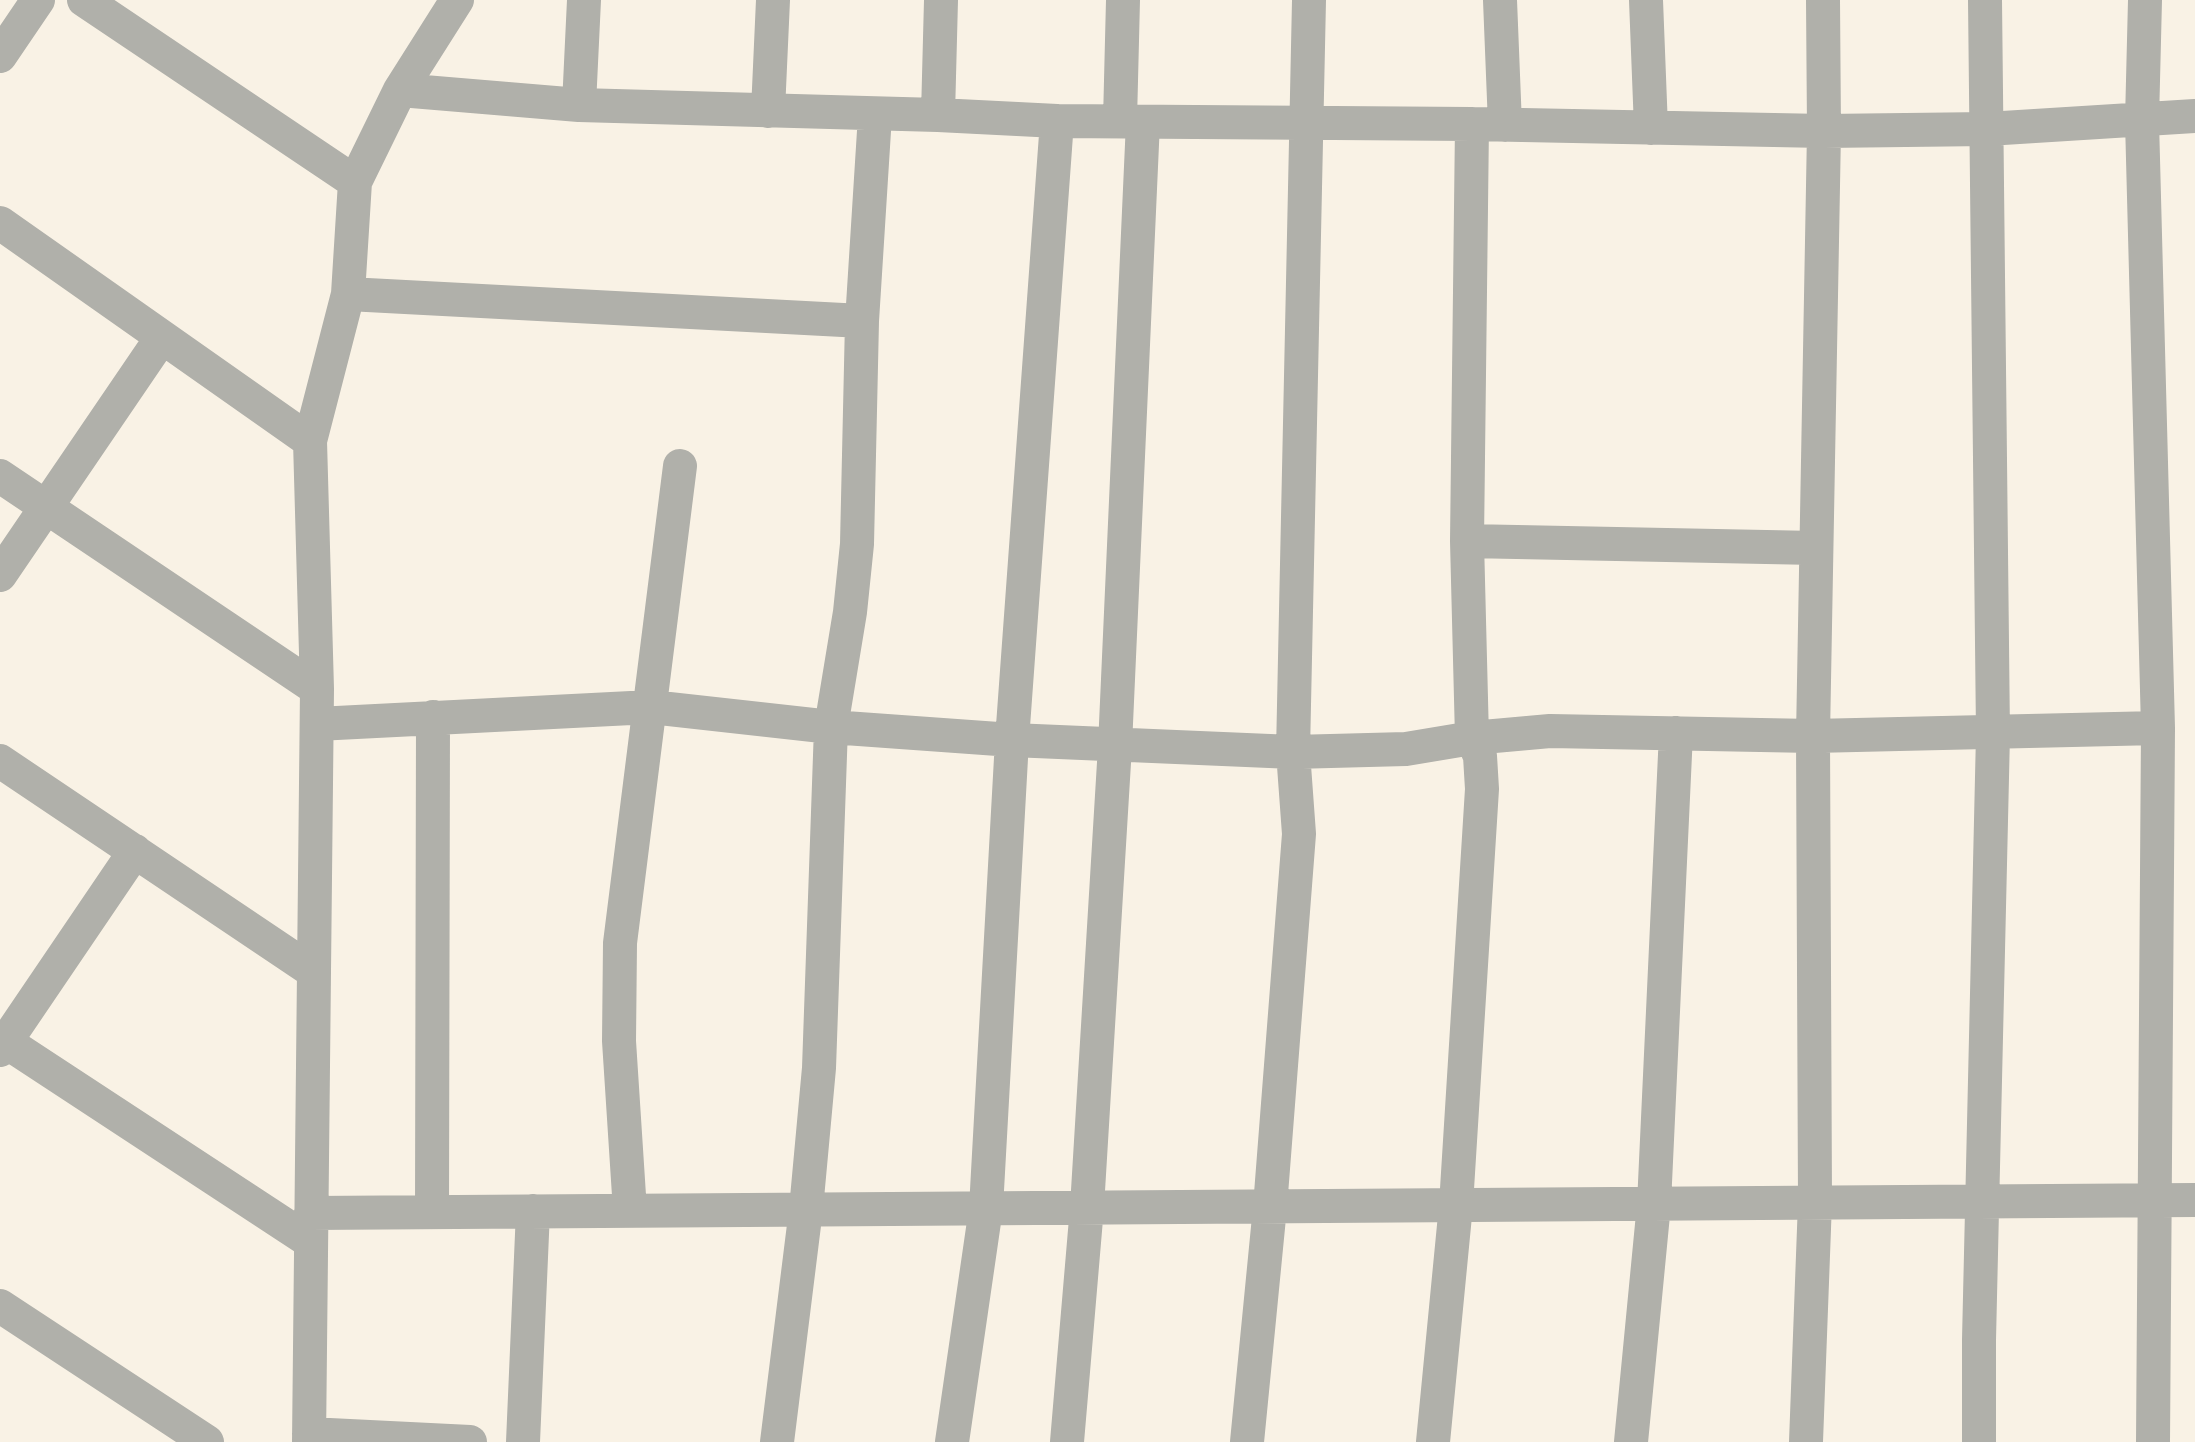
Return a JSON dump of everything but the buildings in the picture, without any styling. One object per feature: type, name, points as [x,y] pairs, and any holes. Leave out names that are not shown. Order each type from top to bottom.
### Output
[{"type":"street","points":[[0,56],[38,0]]},
{"type":"street","points":[[84,0],[355,182]]},
{"type":"street","points":[[457,0],[400,90],[355,182],[348,294],[310,441],[317,724],[309,1438],[470,1442]]},
{"type":"street","points":[[579,105],[584,0]]},
{"type":"street","points":[[768,111],[773,0]]},
{"type":"street","points":[[938,115],[941,0]]},
{"type":"street","points":[[1067,1442],[1087,1207],[1115,746],[1132,121],[1123,0]]},
{"type":"street","points":[[1247,1442],[1270,1207],[1299,834],[1293,752],[1309,0]]},
{"type":"street","points":[[1433,1442],[1456,1205],[1482,789],[1480,756],[1472,738],[1467,541],[1488,124],[1500,0]]},
{"type":"street","points":[[1646,0],[1651,128]]},
{"type":"street","points":[[1806,1442],[1815,1202],[1813,736],[1824,131],[1823,0]]},
{"type":"street","points":[[1979,1442],[1993,734],[1985,0]]},
{"type":"street","points":[[2145,0],[2142,121],[2158,728],[2153,1442]]},
{"type":"street","points":[[400,90],[579,105],[1057,121],[1488,124],[1824,131],[1987,129],[2195,116]]},
{"type":"street","points":[[777,1442],[806,1209],[819,1068],[831,727],[850,612],[857,544],[862,321],[875,115]]},
{"type":"street","points":[[952,1442],[986,1208],[1012,740],[1057,121]]},
{"type":"street","points":[[0,223],[310,441]]},
{"type":"street","points":[[348,294],[862,321]]},
{"type":"street","points":[[0,575],[162,337]]},
{"type":"street","points":[[630,1211],[619,1041],[620,943],[680,466]]},
{"type":"street","points":[[0,476],[317,689]]},
{"type":"street","points":[[1467,541],[1816,548]]},
{"type":"street","points":[[317,724],[651,707],[831,727],[1012,740],[1293,752],[1406,749],[1472,738],[1550,731],[1813,736],[2158,728]]},
{"type":"street","points":[[432,1212],[433,717]]},
{"type":"street","points":[[1641,1442],[1676,733]]},
{"type":"street","points":[[0,761],[314,972]]},
{"type":"street","points":[[135,851],[2,1043],[311,1228],[432,1212],[2195,1200]]},
{"type":"street","points":[[523,1442],[533,1211]]},
{"type":"street","points":[[0,1306],[207,1442]]}]
